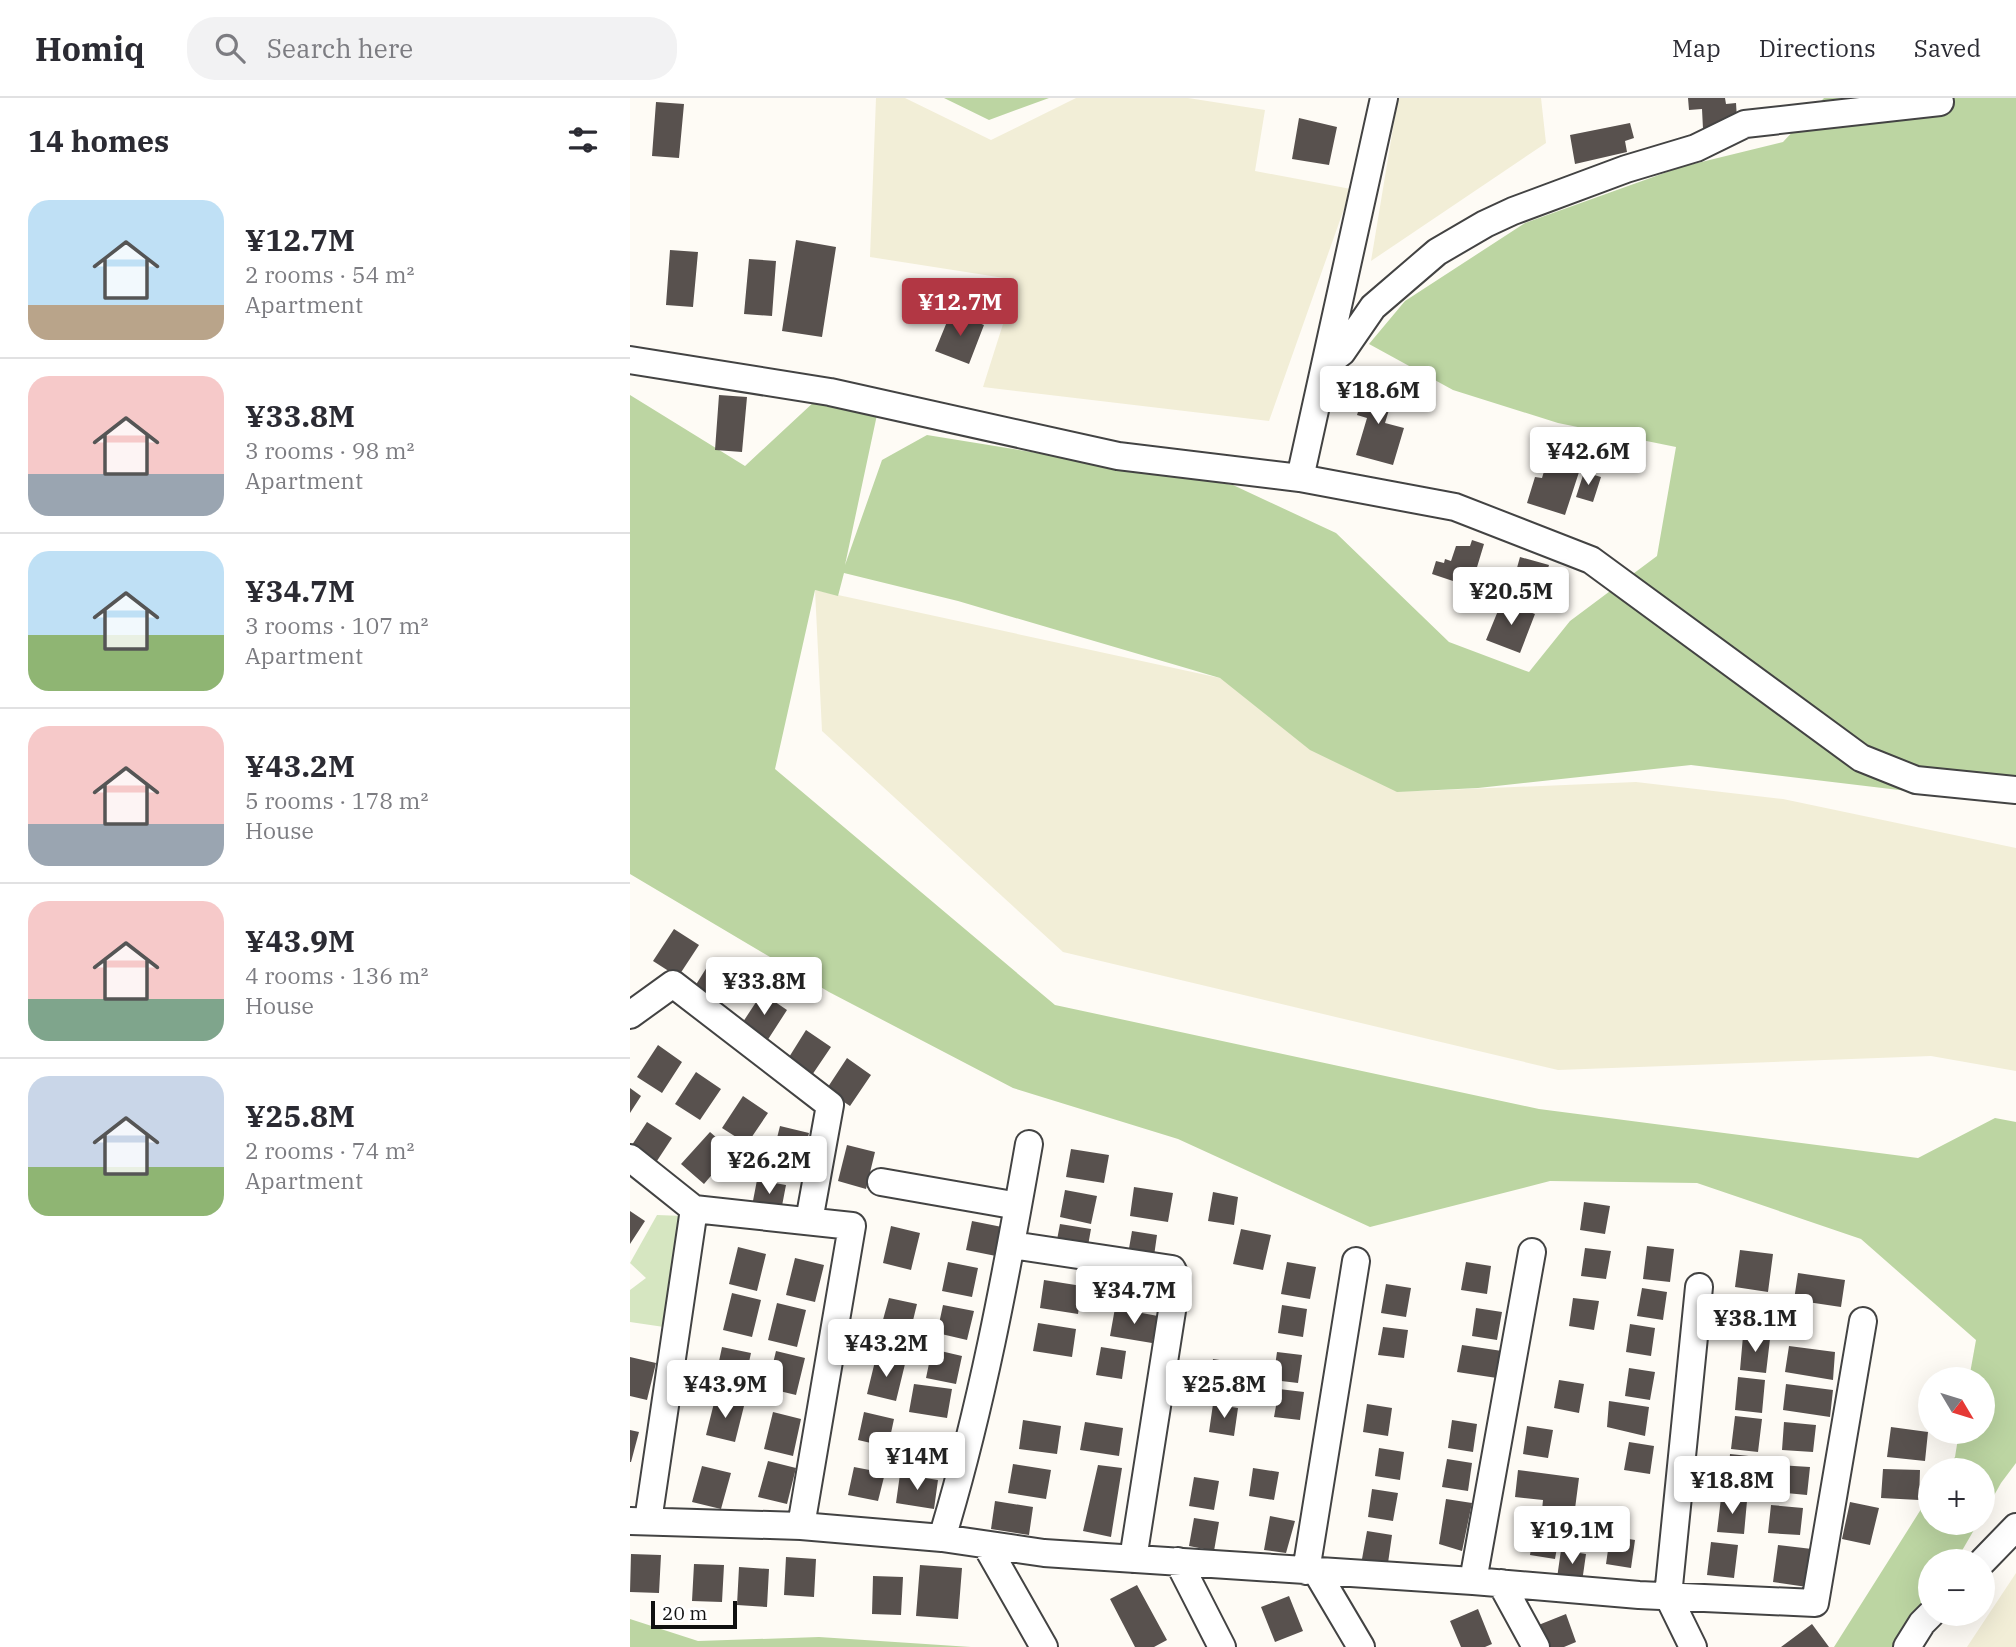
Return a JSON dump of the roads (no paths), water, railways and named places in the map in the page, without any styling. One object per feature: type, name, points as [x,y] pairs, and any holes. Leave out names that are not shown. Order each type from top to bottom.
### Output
[{"type":"street","points":[[1300,478],[1384,98]]},
{"type":"street","points":[[1326,364],[1342,352],[1373,307],[1437,252],[1513,211],[1626,169],[1696,148],[1745,124],[1940,102]]},
{"type":"street","points":[[630,360],[830,392],[1118,456],[1300,478],[1455,507],[1591,560],[1861,758],[1916,779],[2016,790]]},
{"type":"street","points":[[630,1015],[673,984],[830,1105],[809,1221]]},
{"type":"street","points":[[942,1538],[960,1481],[1012,1245],[1029,1144]]},
{"type":"street","points":[[630,1158],[694,1209],[852,1226],[801,1526]]},
{"type":"street","points":[[881,1182],[1018,1206]]},
{"type":"street","points":[[694,1209],[639,1521],[801,1526],[942,1538],[1044,1553],[1668,1596],[1815,1603],[1863,1321]]},
{"type":"street","points":[[1012,1245],[1172,1269],[1177,1279],[1133,1559]]},
{"type":"street","points":[[1473,1581],[1532,1252]]},
{"type":"street","points":[[1356,1261],[1311,1571],[1361,1647]]},
{"type":"street","points":[[1693,1647],[1668,1596],[1699,1287]]},
{"type":"street","points":[[1995,1549],[2016,1527]]},
{"type":"street","points":[[986,1545],[1044,1647]]},
{"type":"street","points":[[1178,1561],[1222,1647]]},
{"type":"street","points":[[1500,1583],[1536,1647]]},
{"type":"street","points":[[1907,1647],[1920,1626]]}]
